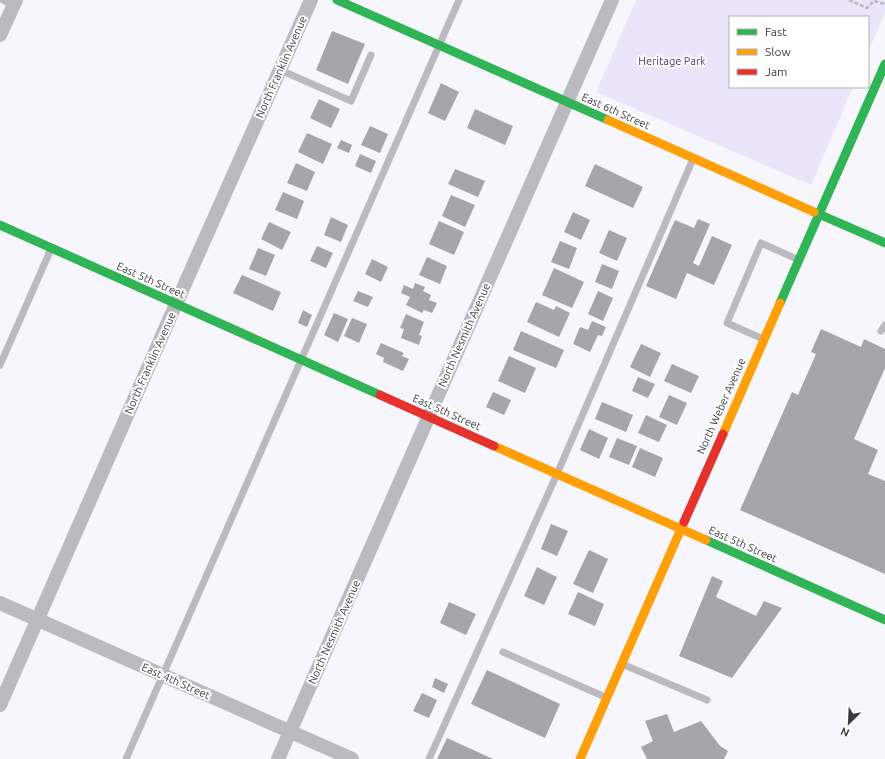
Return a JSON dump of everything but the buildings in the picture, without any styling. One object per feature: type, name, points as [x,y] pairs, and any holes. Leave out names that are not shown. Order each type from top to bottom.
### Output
[{"type":"street","name":"North Franklin Avenue","points":[[0,705],[311,0]]},
{"type":"street","name":"East 6th Street","points":[[337,0],[568,104],[885,243]]},
{"type":"street","name":"North Nesmith Avenue","points":[[278,759],[428,416],[568,104],[612,0]]},
{"type":"street","points":[[0,35],[10,2]]},
{"type":"street","name":"North Weber Avenue","points":[[580,759],[885,64]]},
{"type":"street","name":"East 5th Street","points":[[0,225],[885,620]]},
{"type":"street","name":"East 4th Street","points":[[0,603],[352,759]]},
{"type":"lane","points":[[126,759],[459,0]]},
{"type":"lane","points":[[280,70],[351,101],[371,55]]},
{"type":"lane","points":[[429,759],[557,474],[693,158]]},
{"type":"lane","points":[[764,340],[727,323],[761,243],[799,260]]},
{"type":"lane","points":[[0,365],[52,248]]},
{"type":"lane","points":[[503,652],[607,697]]},
{"type":"lane","points":[[622,664],[707,700]]},
{"type":"path","points":[[849,0],[867,8],[874,1],[885,4]]},
{"type":"green space","name":"Heritage Park","points":[[636,0],[885,0],[885,12],[869,50],[869,16],[729,16],[729,88],[853,88],[811,185],[596,92]]},
{"type":"traffic: fast","points":[[337,0],[608,120]]},
{"type":"traffic: fast","points":[[780,303],[885,64]]},
{"type":"traffic: fast","points":[[814,212],[885,243]]},
{"type":"traffic: fast","points":[[0,225],[380,395]]},
{"type":"traffic: fast","points":[[706,540],[885,620]]},
{"type":"traffic: slow","points":[[608,120],[814,212]]},
{"type":"traffic: slow","points":[[723,434],[780,303]]},
{"type":"traffic: slow","points":[[494,446],[706,540]]},
{"type":"traffic: slow","points":[[580,759],[684,522]]},
{"type":"traffic: jam","points":[[380,395],[494,446]]},
{"type":"traffic: jam","points":[[684,522],[723,434]]}]
